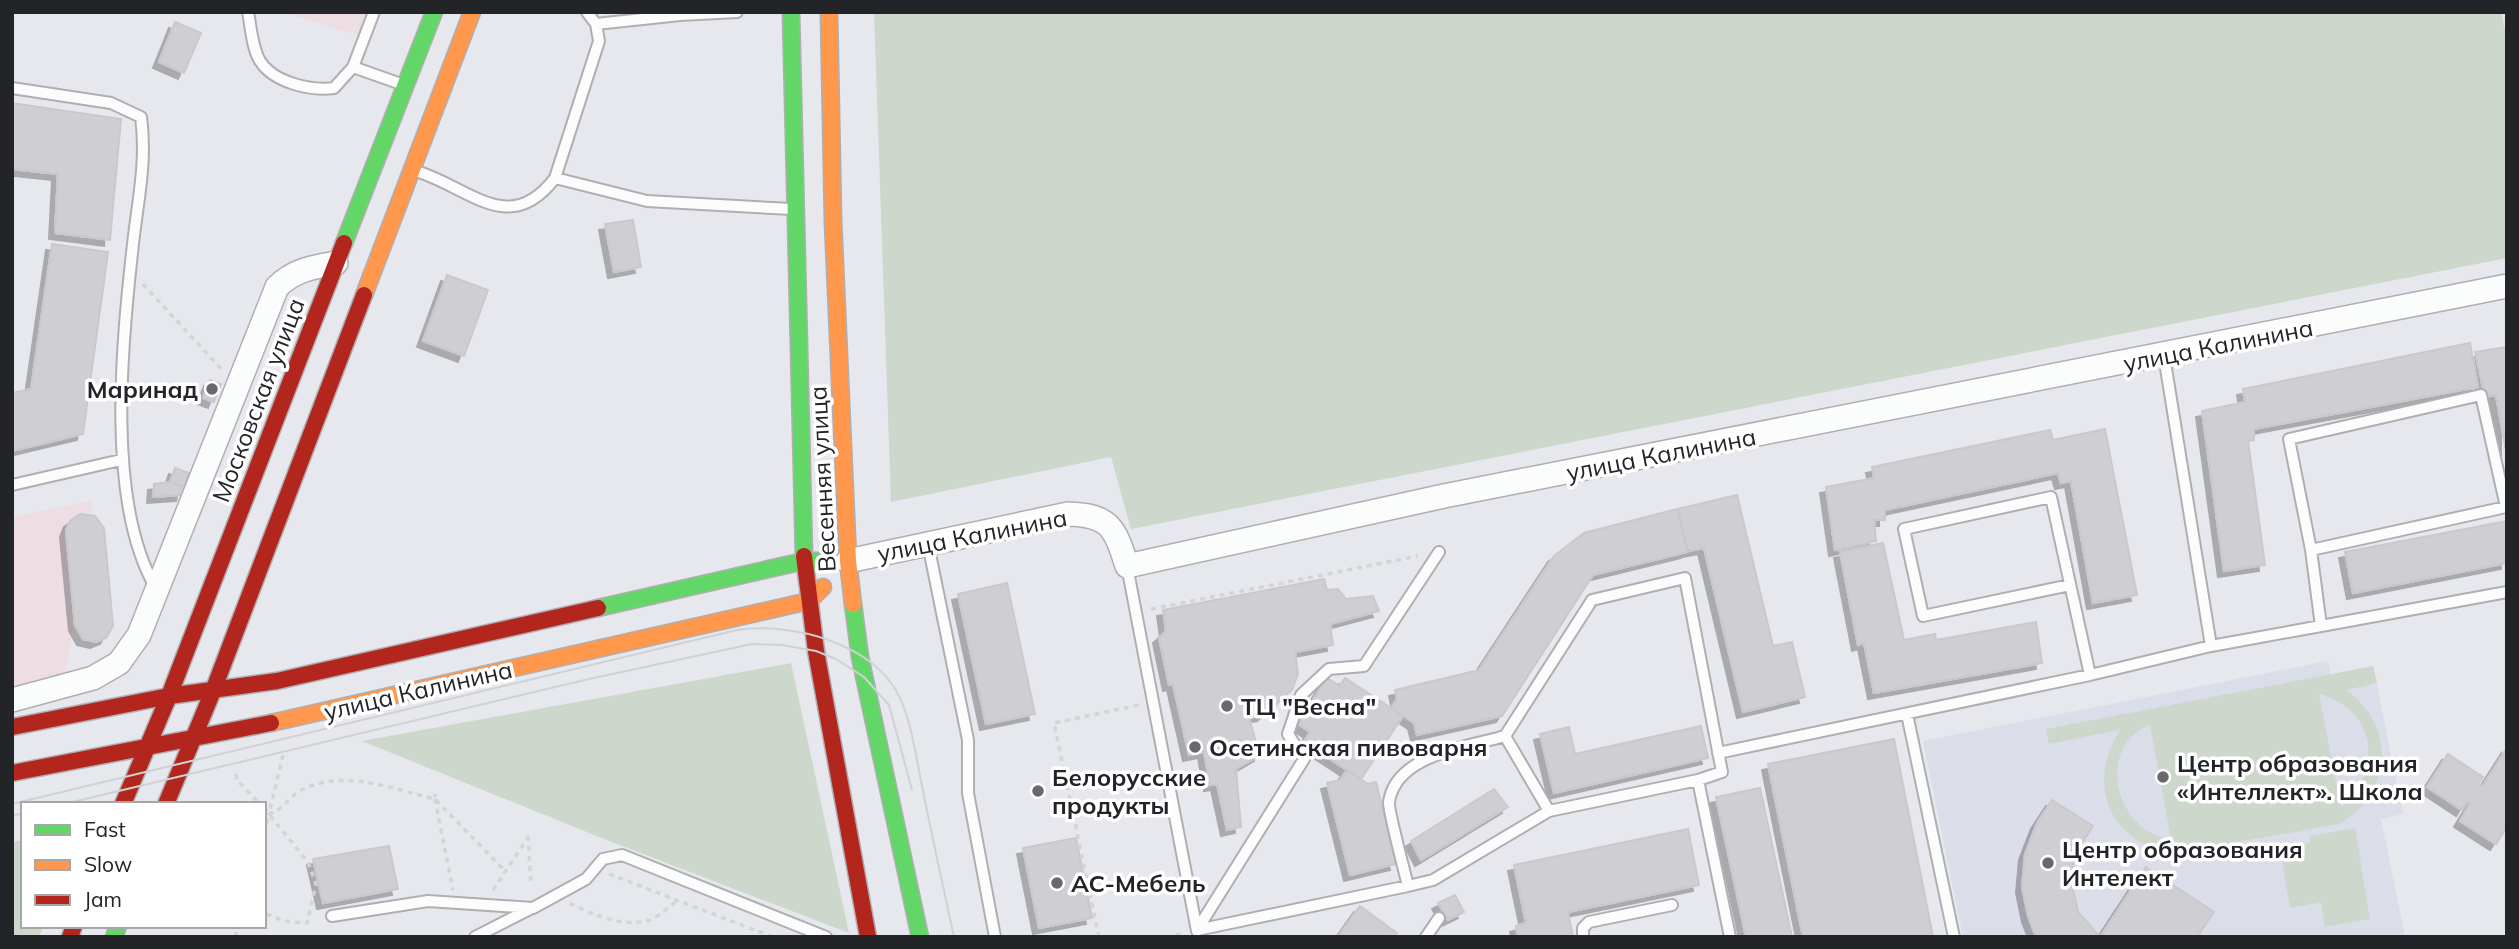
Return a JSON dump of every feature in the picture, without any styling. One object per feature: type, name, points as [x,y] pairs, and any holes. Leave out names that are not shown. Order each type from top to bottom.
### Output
[{"type":"main road","name":"Московская улица","points":[[124,802],[169,696],[433,12]]},
{"type":"main road","points":[[167,802],[213,691],[472,12]]},
{"type":"main road","name":"Весенняя улица","points":[[791,12],[804,561],[868,937]]},
{"type":"main road","name":"Весенняя улица","points":[[829,12],[833,221],[848,561],[860,657],[920,937]]},
{"type":"main road","name":"улица Калинина","points":[[12,727],[169,696],[277,681],[804,561],[848,561]]},
{"type":"main road","name":"улица Калинина","points":[[12,773],[286,720],[809,601],[848,561]]},
{"type":"street","points":[[12,700],[93,678],[119,663],[139,635],[277,287],[288,276],[308,268],[336,263]]},
{"type":"street","name":"улица Калинина","points":[[848,561],[1068,514],[1093,514],[1115,530],[1127,566],[1444,496],[2164,356],[2507,286]]},
{"type":"street","points":[[48,720],[60,687]]},
{"type":"lane","points":[[248,12],[260,62],[276,74],[316,90],[334,88],[353,67],[374,12]]},
{"type":"lane","points":[[410,169],[495,208],[534,201],[555,178],[599,41],[596,24],[587,12]]},
{"type":"lane","points":[[596,24],[737,12]]},
{"type":"lane","points":[[353,67],[405,86]]},
{"type":"lane","points":[[12,88],[111,103],[141,117],[145,151],[133,245],[123,370],[121,460],[142,566],[157,590]]},
{"type":"lane","points":[[555,178],[647,201],[794,210]]},
{"type":"lane","points":[[2164,356],[2211,646]]},
{"type":"lane","points":[[2311,550],[2506,507],[2482,395],[2289,439],[2311,550],[2321,626]]},
{"type":"lane","points":[[12,485],[121,460]]},
{"type":"lane","points":[[2070,585],[1923,617],[1905,528],[2051,497],[2090,675]]},
{"type":"lane","points":[[928,542],[968,740],[968,793],[995,937]]},
{"type":"lane","points":[[1198,933],[1304,759],[1288,734],[1301,695],[1329,669],[1364,666],[1439,552]]},
{"type":"lane","points":[[1127,566],[1198,933]]},
{"type":"lane","points":[[1198,933],[1408,886],[1433,880],[1549,811],[1698,780],[1722,772],[1685,578],[1592,600],[1505,736],[1422,761],[1402,775],[1389,803],[1408,886]]},
{"type":"lane","points":[[1718,754],[2090,675],[2211,646],[2507,592]]},
{"type":"lane","points":[[1907,714],[1954,937]]},
{"type":"lane","points":[[1505,736],[1549,811]]},
{"type":"lane","points":[[1698,780],[1730,937]]},
{"type":"lane","points":[[475,937],[586,879],[603,859],[622,855],[826,937]]},
{"type":"lane","points":[[332,916],[428,901],[533,908]]},
{"type":"lane","points":[[1583,937],[1583,928],[1589,922],[1672,905]]},
{"type":"lane","points":[[1426,937],[1439,918]]},
{"type":"path","points":[[133,245],[138,277],[219,369],[239,378]]},
{"type":"path","points":[[1146,610],[1439,552]]},
{"type":"path","points":[[1099,937],[1054,723],[1152,703]]},
{"type":"path","points":[[267,815],[283,755]]},
{"type":"path","points":[[236,774],[237,779],[258,802]]},
{"type":"path","points":[[267,815],[280,811],[301,789],[338,778],[435,797],[505,871]]},
{"type":"path","points":[[435,797],[455,903]]},
{"type":"path","points":[[266,914],[284,921],[307,923],[316,884],[308,862],[267,815]]},
{"type":"path","points":[[483,905],[527,838],[531,884]]},
{"type":"path","points":[[596,869],[774,937]]},
{"type":"path","points":[[564,900],[589,913],[636,922],[652,919],[677,901]]},
{"type":"shaded area","points":[[282,12],[373,12],[363,37]]},
{"type":"shaded area","points":[[874,12],[2501,12],[2507,38],[2507,258],[1131,529],[1111,457],[891,502]]},
{"type":"shaded area","points":[[93,500],[63,691],[12,701],[12,517]]},
{"type":"shaded area","name":"Центр образования «Интеллект». Школа","points":[[2328,661],[2331,675],[2373,666],[2403,814],[2381,819],[2405,937],[1963,937],[1923,741]]},
{"type":"shaded area","points":[[791,663],[849,933],[604,839],[362,741]]},
{"type":"shaded area","points":[[2373,666],[2377,683],[2346,690],[2363,705],[2374,721],[2382,759],[2378,778],[2370,795],[2357,811],[2339,824],[2176,853],[2153,848],[2134,838],[2120,825],[2110,809],[2105,791],[2105,771],[2110,751],[2120,730],[2049,744],[2046,729]],"holes":[[[2319,694],[2338,702],[2353,713],[2363,727],[2368,743],[2364,777],[2355,793],[2341,808]],[[2150,725],[2171,839],[2152,833],[2137,822],[2125,806],[2119,788],[2117,770],[2122,752],[2132,736]]]},
{"type":"shaded area","points":[[2355,828],[2370,919],[2325,927],[2321,902],[2290,908],[2280,849],[2310,843],[2310,836]]},
{"type":"shaded area","points":[[21,840],[21,928],[42,928],[39,937],[12,937],[12,842]]},
{"type":"building","points":[[175,22],[201,33],[184,73],[159,62]]},
{"type":"building","points":[[12,103],[121,119],[110,240],[55,233],[58,174],[12,169]]},
{"type":"building","points":[[633,220],[641,267],[614,272],[605,224]]},
{"type":"building","points":[[52,244],[108,252],[83,434],[12,451],[12,393],[31,389]]},
{"type":"building","points":[[447,275],[488,290],[464,356],[423,341]]},
{"type":"building","points":[[2470,343],[2478,387],[2254,429],[2254,440],[2248,441],[2265,565],[2224,571],[2202,411],[2245,402],[2243,389]]},
{"type":"building","points":[[2507,347],[2507,456],[2496,395],[2485,397],[2475,352]]},
{"type":"building","points":[[210,380],[221,384],[214,402],[203,398]]},
{"type":"building","points":[[2105,429],[2137,595],[2093,603],[2071,481],[2061,483],[2058,473],[1885,510],[1885,520],[1874,520],[1876,541],[1835,550],[1826,487],[1874,478],[1872,467],[2050,430],[2053,440]]},
{"type":"building","points":[[175,468],[189,473],[184,487],[170,482]]},
{"type":"building","points":[[170,482],[184,487],[182,495],[153,497],[154,484]]},
{"type":"building","points":[[1737,495],[1773,646],[1792,642],[1805,697],[1743,712],[1704,548],[1688,551],[1678,509]]},
{"type":"building","points":[[1677,509],[1687,552],[1593,575],[1502,716],[1417,735],[1414,723],[1391,708],[1397,699],[1395,690],[1479,670],[1554,556],[1584,533]]},
{"type":"building","points":[[80,514],[95,516],[104,528],[113,626],[106,638],[96,642],[83,639],[75,625],[66,531],[70,521]]},
{"type":"building","points":[[2507,521],[2507,563],[2353,593],[2345,552]]},
{"type":"building","points":[[1883,543],[1904,640],[1935,634],[1936,640],[2036,622],[2042,663],[1874,693],[1864,643],[1858,645],[1840,552]]},
{"type":"building","name":"ТЦ \"Весна\"","points":[[1324,579],[1327,590],[1338,589],[1346,599],[1373,596],[1379,611],[1330,624],[1333,645],[1295,652],[1298,674],[1292,690],[1263,715],[1249,718],[1260,755],[1236,769],[1241,827],[1227,830],[1217,784],[1210,785],[1204,752],[1189,755],[1173,684],[1169,685],[1159,637],[1166,631],[1163,610]]},
{"type":"building","points":[[1007,583],[1035,714],[986,724],[958,594]]},
{"type":"building","points":[[1327,678],[1340,686],[1345,678],[1403,716],[1361,779],[1304,742],[1310,732],[1298,724]]},
{"type":"building","points":[[1701,726],[1708,758],[1554,793],[1540,734],[1569,727],[1575,754]]},
{"type":"building","points":[[1894,739],[1933,937],[1803,937],[1768,764]]},
{"type":"building","points":[[2507,748],[2507,827],[2496,844],[2460,821],[2470,804],[2467,802],[2462,810],[2427,787],[2448,754],[2483,777],[2478,784],[2482,787]]},
{"type":"building","points":[[1347,770],[1368,784],[1376,782],[1396,864],[1350,875],[1327,783],[1340,780]]},
{"type":"building","points":[[1760,788],[1792,937],[1746,937],[1716,797]]},
{"type":"building","points":[[1494,789],[1508,807],[1421,860],[1411,841]]},
{"type":"building","name":"Центр образования Интелект","points":[[2052,800],[2093,826],[2074,856],[2072,884],[2078,912],[2100,937],[2036,937],[2028,916],[2022,887],[2025,854],[2037,823]]},
{"type":"building","points":[[1688,829],[1699,885],[1568,912],[1573,937],[1518,937],[1516,926],[1526,923],[1514,865]]},
{"type":"building","name":"АС-Мебель","points":[[1076,838],[1092,918],[1039,928],[1023,848]]},
{"type":"building","points":[[389,846],[398,889],[323,903],[313,859]]},
{"type":"building","name":"Центр образования Интелект","points":[[2146,867],[2214,912],[2197,937],[2100,937]]},
{"type":"building","points":[[1455,895],[1464,912],[1448,920],[1438,903]]},
{"type":"building","points":[[1360,906],[1397,933],[1395,937],[1338,937]]},
{"type":"tram line","points":[[12,804],[737,630],[759,628],[806,633],[852,650],[871,663],[888,679],[900,698],[913,741],[954,937]]},
{"type":"tram line","points":[[72,802],[589,679],[752,644],[782,645],[816,651],[836,659],[864,677],[889,705],[912,790]]},
{"type":"tram line","points":[[12,816],[21,814]]},
{"type":"traffic: fast","points":[[344,243],[434,12]]},
{"type":"traffic: fast","points":[[791,12],[804,556]]},
{"type":"traffic: fast","points":[[598,608],[804,561],[823,561]]},
{"type":"traffic: fast","points":[[853,604],[860,657],[920,937]]},
{"type":"traffic: fast","points":[[114,937],[117,928]]},
{"type":"traffic: slow","points":[[364,295],[472,12]]},
{"type":"traffic: slow","points":[[829,12],[833,221],[848,561],[853,604]]},
{"type":"traffic: slow","points":[[271,723],[809,601],[823,587]]},
{"type":"traffic: jam","points":[[124,802],[169,696],[344,243]]},
{"type":"traffic: jam","points":[[167,802],[213,691],[364,295]]},
{"type":"traffic: jam","points":[[804,556],[816,651],[868,937]]},
{"type":"traffic: jam","points":[[12,727],[169,696],[277,681],[598,608]]},
{"type":"traffic: jam","points":[[12,773],[271,723]]},
{"type":"traffic: jam","points":[[70,937],[73,928]]},
{"type":"place","name":"Маринад","points":[[212,389]]},
{"type":"place","name":"ТЦ \"Весна\"","points":[[1227,706]]},
{"type":"place","name":"Осетинская пивоварня","points":[[1195,747]]},
{"type":"place","name":"Центр образования «Интеллект». Школа","points":[[2163,777]]},
{"type":"place","name":"Белорусские продукты","points":[[1038,791]]},
{"type":"place","name":"Центр образования Интелект","points":[[2048,863]]},
{"type":"place","name":"АС-Мебель","points":[[1057,883]]}]
